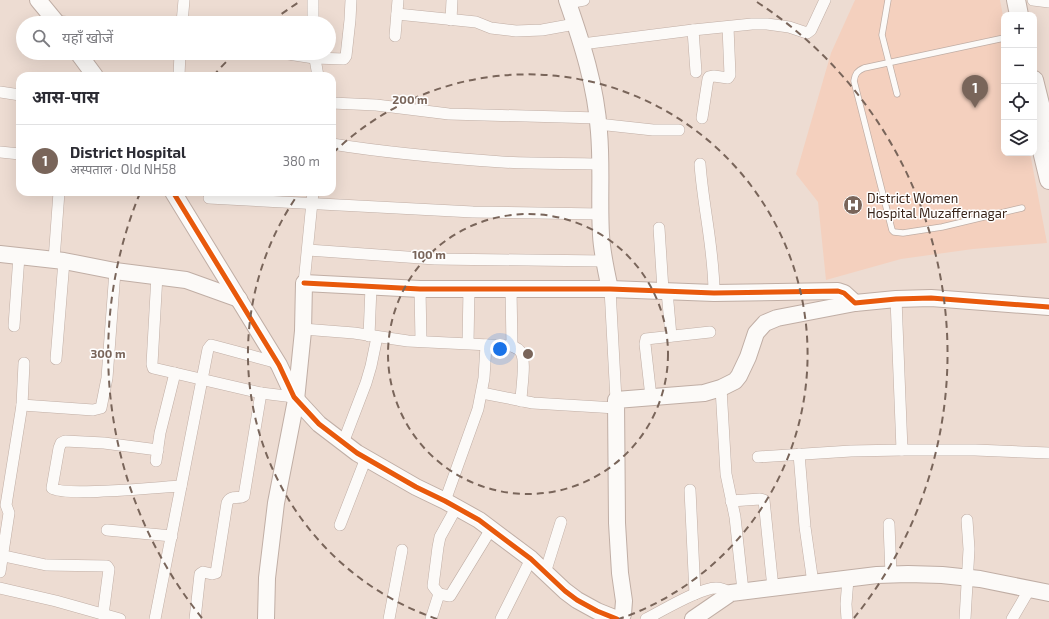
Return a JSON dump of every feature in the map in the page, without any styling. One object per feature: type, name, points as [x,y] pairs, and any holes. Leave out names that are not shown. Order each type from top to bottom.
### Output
[{"type":"main road","points":[[1007,0],[1009,12]]},
{"type":"main road","points":[[1016,0],[1018,12]]},
{"type":"main road","points":[[1035,84],[1049,141]]},
{"type":"main road","points":[[1034,120],[1049,180]]},
{"type":"street","points":[[38,0],[51,16]]},
{"type":"street","points":[[183,16],[184,0]]},
{"type":"street","points":[[313,0],[313,16]]},
{"type":"street","points":[[336,58],[345,58],[351,0]]},
{"type":"street","points":[[395,36],[398,0]]},
{"type":"street","points":[[451,20],[452,0]]},
{"type":"street","points":[[584,0],[567,2],[582,44],[590,76],[598,121],[600,164],[600,236],[610,289],[616,404],[617,523],[620,573],[624,601],[621,619]]},
{"type":"street","points":[[582,44],[752,24],[767,24],[789,27],[808,33],[811,30],[825,0]]},
{"type":"street","points":[[1033,0],[1049,2]]},
{"type":"street","points":[[397,14],[476,22],[491,28],[516,31],[536,30],[575,24]]},
{"type":"street","points":[[702,118],[708,79],[712,77],[728,78],[730,75],[728,27]]},
{"type":"street","points":[[693,30],[696,72]]},
{"type":"street","points":[[83,60],[92,72]]},
{"type":"street","points":[[179,72],[180,60]]},
{"type":"street","points":[[315,60],[317,72]]},
{"type":"street","points":[[0,92],[16,94]]},
{"type":"street","points":[[336,103],[376,105],[449,114],[598,121],[653,130],[679,130]]},
{"type":"street","points":[[336,145],[432,156],[504,162],[600,164]]},
{"type":"street","points":[[0,152],[16,154]]},
{"type":"street","points":[[700,164],[701,185],[708,222],[714,293]]},
{"type":"street","points":[[56,359],[59,196]]},
{"type":"street","points":[[175,196],[278,363],[295,398],[319,424],[366,458],[478,520],[531,559],[565,591],[577,600],[597,612],[617,619]]},
{"type":"street","points":[[266,619],[267,578],[276,502],[295,398],[303,329],[304,283],[313,196]]},
{"type":"street","points":[[209,198],[473,212],[600,214]]},
{"type":"street","points":[[659,228],[671,336]]},
{"type":"street","points":[[308,250],[435,259],[604,261]]},
{"type":"street","points":[[0,254],[59,260],[115,271],[186,280],[239,299]]},
{"type":"street","points":[[14,326],[19,256]]},
{"type":"street","points":[[22,405],[93,410],[101,408],[107,378],[115,271]]},
{"type":"street","points":[[156,275],[153,368],[261,393],[295,398]]},
{"type":"street","points":[[304,283],[420,289],[610,289],[714,293],[838,291],[844,293],[856,303]]},
{"type":"street","points":[[343,442],[371,366],[373,336],[371,287]]},
{"type":"street","points":[[420,289],[421,341]]},
{"type":"street","points":[[468,344],[469,289]]},
{"type":"street","points":[[511,289],[512,346]]},
{"type":"street","points":[[482,393],[533,403],[616,404],[651,397],[704,392],[721,388],[735,381],[739,376],[748,357],[756,333],[764,323],[783,317],[856,303],[896,299],[931,298],[1049,307]]},
{"type":"street","points":[[896,299],[902,450]]},
{"type":"street","points":[[303,329],[421,341],[512,346],[517,348],[523,356],[521,401]]},
{"type":"street","points":[[651,397],[645,341],[648,339],[710,332]]},
{"type":"street","points":[[486,345],[482,393],[438,547],[433,586],[439,594],[450,596],[491,530]]},
{"type":"street","points":[[155,619],[208,349],[211,346],[278,363]]},
{"type":"street","points":[[0,572],[1,555],[10,511],[6,505],[22,405],[24,363]]},
{"type":"street","points":[[156,461],[160,432],[175,373]]},
{"type":"street","points":[[721,388],[726,474],[738,536],[737,592]]},
{"type":"street","points":[[195,619],[200,574],[203,572],[212,574],[216,573],[229,499],[244,496],[261,393]]},
{"type":"street","points":[[158,450],[104,443],[63,441],[59,448],[52,488],[67,491],[100,491],[182,486]]},
{"type":"street","points":[[758,457],[851,451],[902,450],[975,450],[1049,453]]},
{"type":"street","points":[[799,454],[805,527],[813,583]]},
{"type":"street","points":[[340,525],[366,458]]},
{"type":"street","points":[[690,490],[695,594]]},
{"type":"street","points":[[731,501],[764,500],[773,588]]},
{"type":"street","points":[[965,619],[966,578],[969,549],[967,520]]},
{"type":"street","points":[[545,573],[561,522]]},
{"type":"street","points":[[889,524],[891,575]]},
{"type":"street","points":[[108,530],[172,536]]},
{"type":"street","points":[[389,619],[402,550]]},
{"type":"street","points":[[1,555],[46,565],[107,566],[109,569],[103,615]]},
{"type":"street","points":[[501,619],[531,559]]},
{"type":"street","points":[[646,619],[700,591],[714,588],[737,592],[891,575],[942,575],[1049,593]]},
{"type":"street","points":[[847,619],[846,604],[848,579]]},
{"type":"street","points":[[0,588],[120,619]]},
{"type":"street","points":[[1012,619],[1029,590]]},
{"type":"street","points":[[692,619],[737,592]]},
{"type":"street","points":[[431,619],[439,594]]},
{"type":"lane","points":[[888,0],[882,31],[897,94]]},
{"type":"lane","points":[[1001,39],[864,68],[858,70],[854,81],[892,230],[894,232],[903,233],[942,227],[1022,208]]},
{"type":"shaded area","points":[[855,0],[1000,0],[1002,12],[1001,12],[1001,156],[1031,156],[1047,243],[973,249],[901,259],[826,280],[818,202],[796,174],[831,53]]},
{"type":"cycle path","points":[[175,196],[279,365],[294,397],[319,424],[357,453],[416,487],[479,520],[531,559],[565,591],[577,600],[597,611],[617,619]]},
{"type":"cycle path","points":[[304,283],[420,289],[610,289],[714,293],[838,291],[844,293],[855,303],[896,299],[931,298],[1049,307]]},
{"type":"place","name":"District Hospital","points":[[975,108]]},
{"type":"place","name":"District Women Hospital Muzaffernagar","points":[[853,205]]}]
